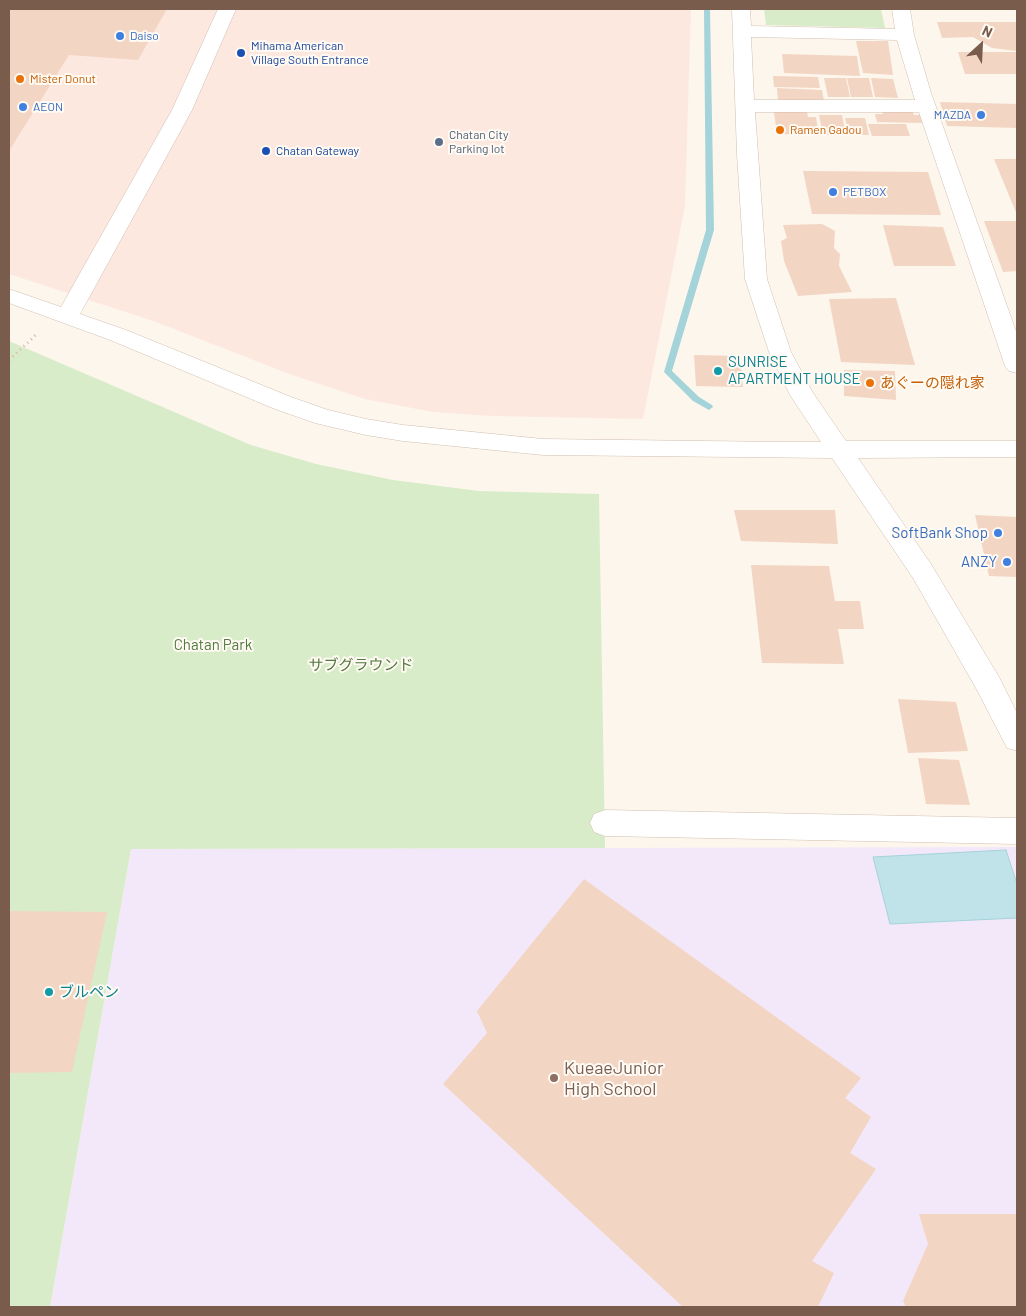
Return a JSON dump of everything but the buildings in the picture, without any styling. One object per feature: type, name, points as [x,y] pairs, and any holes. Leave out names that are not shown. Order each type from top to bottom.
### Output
[{"type":"street","points":[[67,316],[182,110],[227,9]]},
{"type":"street","points":[[741,9],[747,154],[756,279],[780,352],[802,395],[922,571],[989,686],[1017,740]]},
{"type":"street","points":[[901,9],[905,35],[927,106],[1017,366]]},
{"type":"street","points":[[742,31],[905,35]]},
{"type":"street","points":[[746,106],[927,106]]},
{"type":"street","points":[[9,296],[67,316],[283,402],[323,416],[366,427],[403,433],[543,447],[838,450],[1017,449]]},
{"type":"street","points":[[605,823],[1017,831]]},
{"type":"path","points":[[9,360],[38,333]]},
{"type":"shaded area","name":"Chatan City Parking lot","points":[[9,9],[691,9],[685,206],[643,419],[493,416],[433,412],[365,399],[292,375],[156,322],[9,274]]},
{"type":"shaded area","name":"KueaeJunior High School","points":[[1017,847],[1017,1307],[50,1307],[131,849]]},
{"type":"green space","points":[[764,9],[881,9],[885,28],[766,25]]},
{"type":"green space","name":"Chatan Park","points":[[9,341],[251,445],[316,464],[393,480],[479,491],[599,494],[605,848],[131,849],[50,1307],[9,1307]]},
{"type":"water","points":[[1006,850],[1017,884],[1017,918],[890,924],[873,857]]},
{"type":"waterway","points":[[707,9],[710,230],[668,372],[696,399],[709,407]]},
{"type":"place","name":"Daiso","points":[[120,36]]},
{"type":"place","name":"Mihama American Village South Entrance","points":[[241,53]]},
{"type":"place","name":"Mister Donut","points":[[20,79]]},
{"type":"place","name":"AEON","points":[[23,107]]},
{"type":"place","name":"MAZDA","points":[[981,115]]},
{"type":"place","name":"Ramen Gadou","points":[[780,130]]},
{"type":"place","name":"Chatan City Parking lot","points":[[439,142]]},
{"type":"place","name":"Chatan Gateway","points":[[266,151]]},
{"type":"place","name":"PETBOX","points":[[833,192]]},
{"type":"place","name":"SUNRISE APARTMENT HOUSE","points":[[718,371]]},
{"type":"place","name":"あぐーの隠れ家","points":[[870,383]]},
{"type":"place","name":"SoftBank Shop","points":[[998,533]]},
{"type":"place","name":"ANZY","points":[[1007,562]]},
{"type":"place","name":"ブルペン","points":[[49,992]]},
{"type":"place","name":"KueaeJunior High School","points":[[554,1078]]},
{"type":"park label","name":"サブグラウンド","points":[[361,665]]}]
